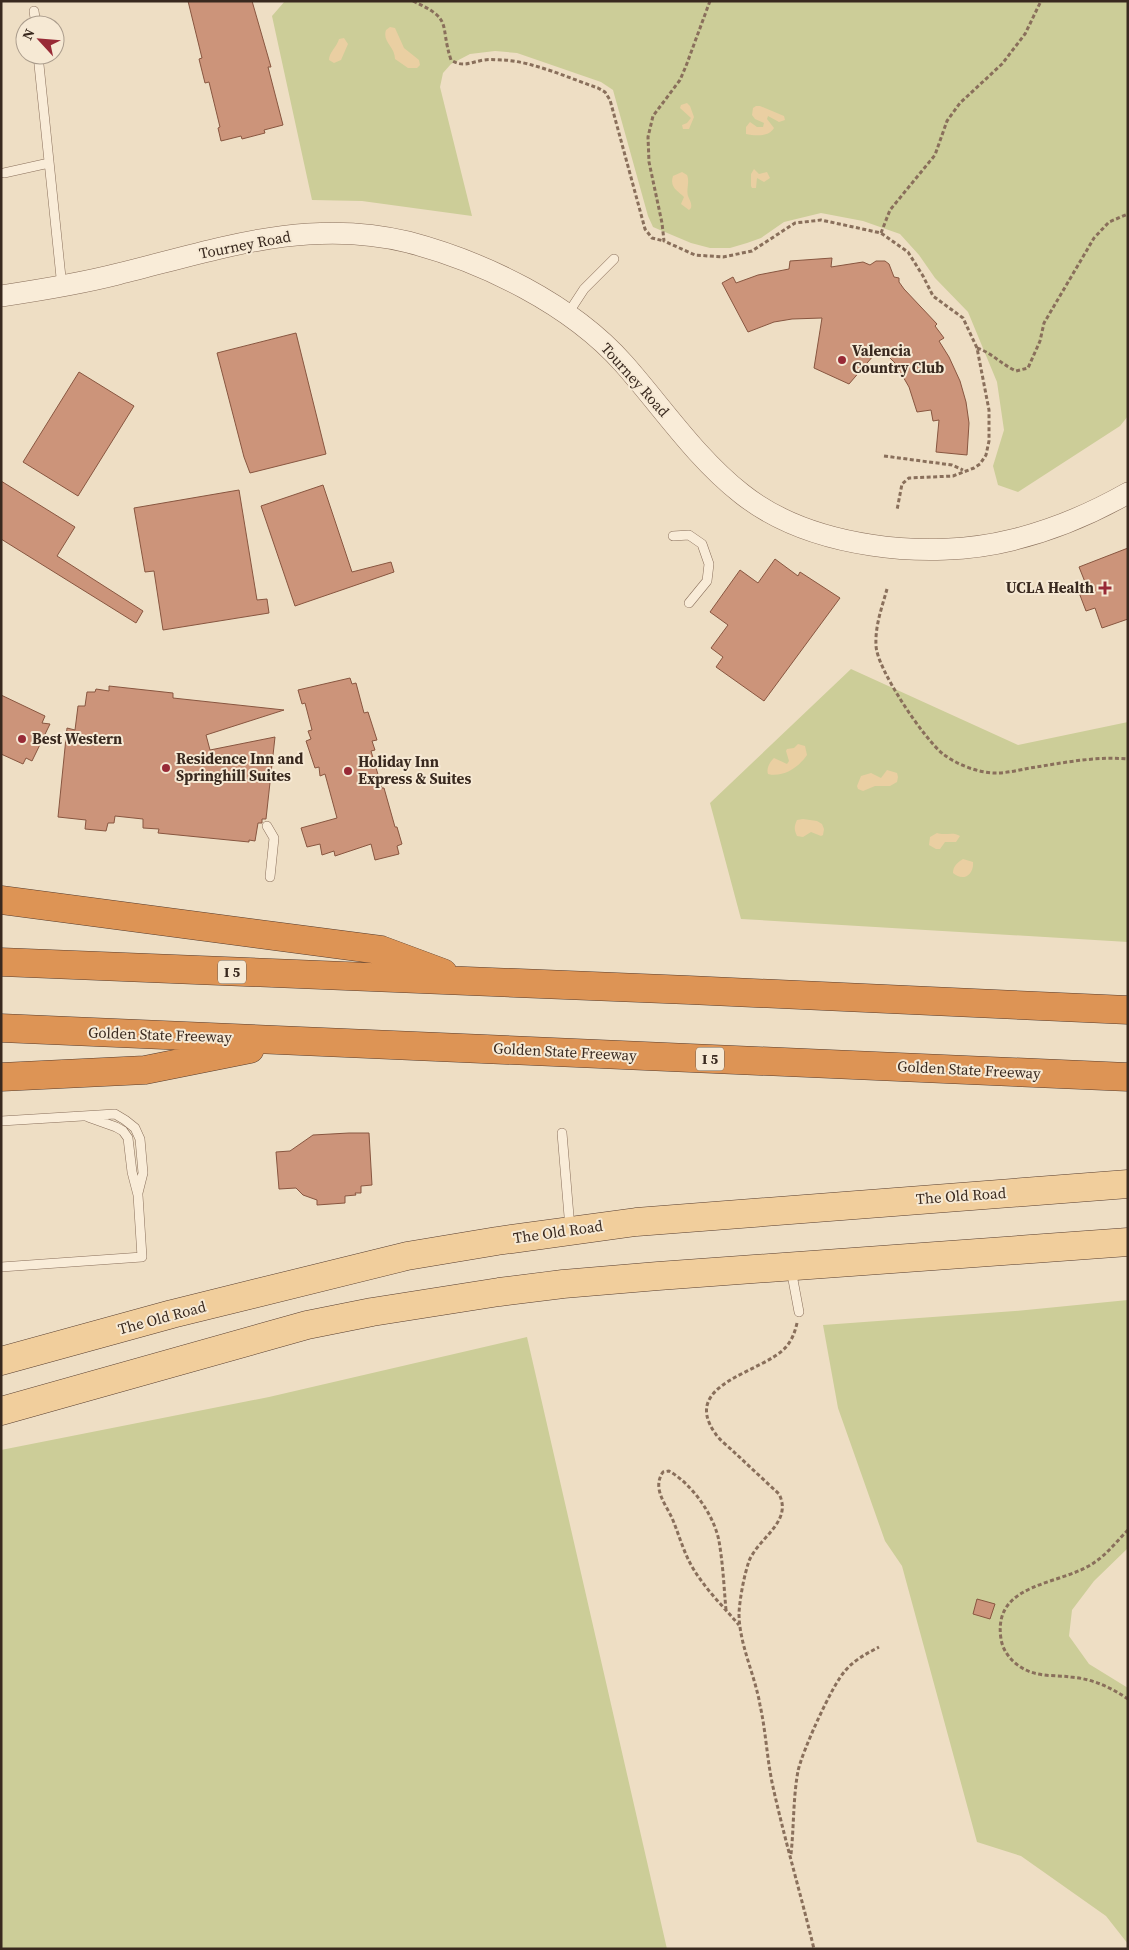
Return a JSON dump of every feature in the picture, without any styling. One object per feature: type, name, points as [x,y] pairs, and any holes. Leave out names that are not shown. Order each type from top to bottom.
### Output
[{"type":"highway","name":"I 5","points":[[1,900],[381,950],[463,981]]},
{"type":"highway","name":"I 5","points":[[1,962],[1128,1010]]},
{"type":"highway","name":"Golden State Freeway","points":[[1,1028],[1128,1077]]},
{"type":"highway","name":"I 5","points":[[1,1077],[145,1070],[293,1040]]},
{"type":"main road","name":"The Old Road","points":[[1,1361],[80,1341],[172,1314],[407,1256],[570,1230],[636,1222],[1128,1184]]},
{"type":"main road","points":[[1,1412],[293,1329],[372,1312],[563,1284],[1128,1242]]},
{"type":"street","name":"Tourney Road","points":[[1,296],[62,288],[245,242],[300,234],[350,233],[406,242],[455,257],[507,279],[567,315],[594,336],[621,361],[680,432],[744,496],[802,527],[830,536],[876,546],[923,550],[967,548],[1010,541],[1062,525],[1106,506],[1128,493]]},
{"type":"lane","points":[[34,11],[35,15]]},
{"type":"lane","points":[[39,65],[62,288]]},
{"type":"lane","points":[[4,173],[48,164]]},
{"type":"lane","points":[[567,315],[584,288],[614,258]]},
{"type":"lane","points":[[673,536],[689,536],[702,544],[709,564],[707,581],[689,603]]},
{"type":"lane","points":[[268,826],[274,838],[270,877]]},
{"type":"lane","points":[[1,1121],[115,1114],[135,1128],[140,1139],[143,1172],[138,1195],[142,1257],[1,1266]]},
{"type":"lane","points":[[562,1133],[570,1230]]},
{"type":"lane","points":[[791,1266],[798,1312]]},
{"type":"path","points":[[413,1],[439,16],[445,26],[451,60],[458,64],[468,64],[484,60],[505,60],[520,63],[598,88],[605,92],[610,100],[646,229],[652,238],[664,241],[695,255],[724,257],[752,251],[795,223],[821,220],[880,233],[908,252],[933,296],[963,318],[977,348],[989,410],[989,441],[986,456],[980,464],[953,476],[909,478],[902,484],[897,510]]},
{"type":"path","points":[[664,241],[649,162],[648,137],[653,116],[680,80],[710,1]]},
{"type":"path","points":[[880,233],[890,210],[936,155],[947,121],[960,103],[1002,64],[1025,34],[1041,1]]},
{"type":"path","points":[[977,348],[988,352],[1003,365],[1016,371],[1028,368],[1040,342],[1044,323],[1094,238],[1109,222],[1128,214]]},
{"type":"path","points":[[884,456],[952,465],[964,470]]},
{"type":"path","points":[[886,589],[876,646],[880,665],[925,734],[942,754],[966,767],[995,773],[1100,758],[1128,759]]},
{"type":"path","points":[[798,1312],[795,1331],[785,1348],[772,1358],[726,1382],[709,1398],[706,1409],[708,1421],[715,1434],[779,1494],[783,1502],[780,1519],[750,1560],[739,1611],[740,1625],[760,1706],[773,1787],[814,1949]]},
{"type":"path","points":[[726,1610],[719,1540],[708,1513],[684,1480],[669,1471],[663,1472],[658,1482],[659,1491],[690,1562],[726,1610],[740,1625]]},
{"type":"path","points":[[1128,1530],[1096,1562],[1076,1573],[1022,1591],[1009,1603],[1002,1617],[1000,1630],[1002,1646],[1011,1660],[1026,1670],[1098,1683],[1128,1699]]},
{"type":"path","points":[[791,1858],[798,1772],[802,1757],[834,1687],[843,1672],[855,1661],[879,1647]]},
{"type":"green space","name":"Valencia Country Club","points":[[285,1],[1128,1],[1128,416],[1120,426],[1018,492],[998,485],[993,466],[1004,430],[997,382],[968,312],[935,278],[919,255],[900,234],[863,221],[821,213],[784,222],[761,238],[747,243],[730,248],[710,248],[691,243],[653,227],[648,216],[613,90],[601,82],[517,53],[495,51],[470,54],[451,64],[443,73],[440,87],[472,216],[362,201],[312,200],[272,16]]},
{"type":"green space","points":[[851,669],[1018,745],[1128,722],[1128,942],[741,919],[710,803]]},
{"type":"green space","points":[[1128,1300],[1128,1548],[1094,1581],[1072,1610],[1069,1636],[1089,1664],[1128,1688],[1128,1944],[1106,1916],[1021,1856],[977,1842],[902,1566],[885,1541],[838,1408],[823,1325],[1015,1311]]},
{"type":"green space","points":[[527,1337],[667,1949],[1,1949],[1,1450],[269,1397]]},
{"type":"sand","points":[[390,27],[395,28],[404,48],[419,60],[420,65],[417,68],[408,68],[395,59],[385,34],[386,30]]},
{"type":"sand","points":[[344,38],[348,44],[341,60],[334,63],[329,60],[330,54],[339,39]]},
{"type":"sand","points":[[687,103],[694,117],[689,129],[683,129],[682,125],[691,118],[680,108],[681,105]]},
{"type":"sand","points":[[756,106],[784,116],[785,120],[779,122],[768,116],[767,119],[774,128],[772,131],[762,135],[746,134],[746,127],[750,122],[757,127],[763,127],[764,123],[755,119],[752,115],[753,108]]},
{"type":"sand","points":[[754,169],[759,174],[767,172],[770,178],[764,182],[757,178],[756,188],[752,188],[751,174]]},
{"type":"sand","points":[[682,172],[688,178],[688,193],[691,205],[689,210],[681,204],[684,197],[672,184],[673,176]]},
{"type":"sand","points":[[798,744],[805,746],[807,755],[800,764],[785,773],[768,774],[769,765],[774,758],[787,764],[789,761],[787,749],[794,748]]},
{"type":"sand","points":[[887,770],[897,773],[897,782],[890,786],[875,786],[863,791],[858,789],[857,786],[861,776],[871,773],[881,778]]},
{"type":"sand","points":[[803,819],[817,821],[822,824],[824,829],[823,835],[811,832],[803,837],[797,836],[795,832],[796,822]]},
{"type":"sand","points":[[937,833],[960,836],[956,842],[945,842],[940,849],[936,849],[929,845],[930,837]]},
{"type":"sand","points":[[963,859],[973,862],[973,867],[970,874],[960,877],[953,873],[953,871],[956,864]]},
{"type":"building","points":[[188,1],[252,1],[271,67],[268,67],[283,125],[264,130],[265,133],[242,139],[241,136],[221,141],[218,128],[220,127],[209,82],[205,83],[199,59],[202,58]]},
{"type":"building","name":"Valencia Country Club","points":[[832,258],[831,267],[863,262],[870,265],[876,261],[885,261],[889,264],[894,277],[899,278],[899,282],[904,289],[937,324],[935,326],[944,338],[939,341],[960,381],[966,402],[969,423],[967,455],[936,452],[939,420],[933,421],[931,410],[917,412],[909,387],[895,363],[880,348],[849,384],[814,368],[822,318],[774,322],[748,332],[722,283],[733,277],[736,283],[758,275],[789,269],[790,261]]},
{"type":"building","points":[[296,333],[326,454],[250,473],[244,457],[217,353]]},
{"type":"building","points":[[79,372],[134,406],[78,496],[23,462]]},
{"type":"building","points":[[1,481],[75,527],[57,556],[143,611],[136,623],[1,539]]},
{"type":"building","points":[[323,485],[352,572],[391,562],[394,572],[295,606],[261,506]]},
{"type":"building","points":[[239,490],[257,600],[267,599],[269,613],[163,630],[154,571],[145,572],[134,508]]},
{"type":"building","name":"UCLA Health","points":[[1128,548],[1128,619],[1102,628],[1095,608],[1086,611],[1078,590],[1087,587],[1079,567]]},
{"type":"building","points":[[775,559],[798,576],[800,572],[840,598],[764,701],[716,667],[723,657],[711,648],[728,625],[710,612],[740,570],[758,583]]},
{"type":"building","name":"Holiday Inn Express & Suites","points":[[350,678],[352,684],[356,683],[364,713],[368,712],[377,740],[372,741],[375,750],[371,751],[402,844],[397,846],[399,854],[375,860],[371,844],[335,856],[334,851],[322,855],[320,844],[307,847],[301,828],[337,818],[325,774],[320,776],[319,767],[315,768],[306,741],[311,739],[308,731],[312,730],[305,703],[302,704],[298,690]]},
{"type":"building","name":"Residence Inn and Springhill Suites","points":[[109,686],[173,693],[173,698],[284,710],[206,735],[210,750],[275,737],[266,819],[262,819],[262,823],[258,823],[255,841],[158,833],[159,829],[143,828],[143,819],[115,816],[114,823],[108,823],[106,831],[85,829],[86,820],[58,817],[67,728],[75,730],[78,706],[85,706],[87,692],[95,692],[96,689],[109,691]]},
{"type":"building","name":"Best Western","points":[[1,695],[45,716],[42,723],[50,724],[32,761],[26,758],[23,764],[1,754]]},
{"type":"building","points":[[369,1133],[372,1185],[361,1186],[361,1193],[345,1196],[345,1203],[317,1205],[317,1200],[303,1195],[296,1188],[279,1189],[276,1152],[290,1151],[313,1135]]},
{"type":"building","points":[[977,1599],[995,1604],[990,1619],[973,1614]]},
{"type":"place","name":"Valencia Country Club","points":[[842,360]]},
{"type":"place","name":"UCLA Health","points":[[1105,588]]},
{"type":"place","name":"Best Western","points":[[22,739]]},
{"type":"place","name":"Residence Inn and Springhill Suites","points":[[166,768]]},
{"type":"place","name":"Holiday Inn Express & Suites","points":[[348,771]]}]
